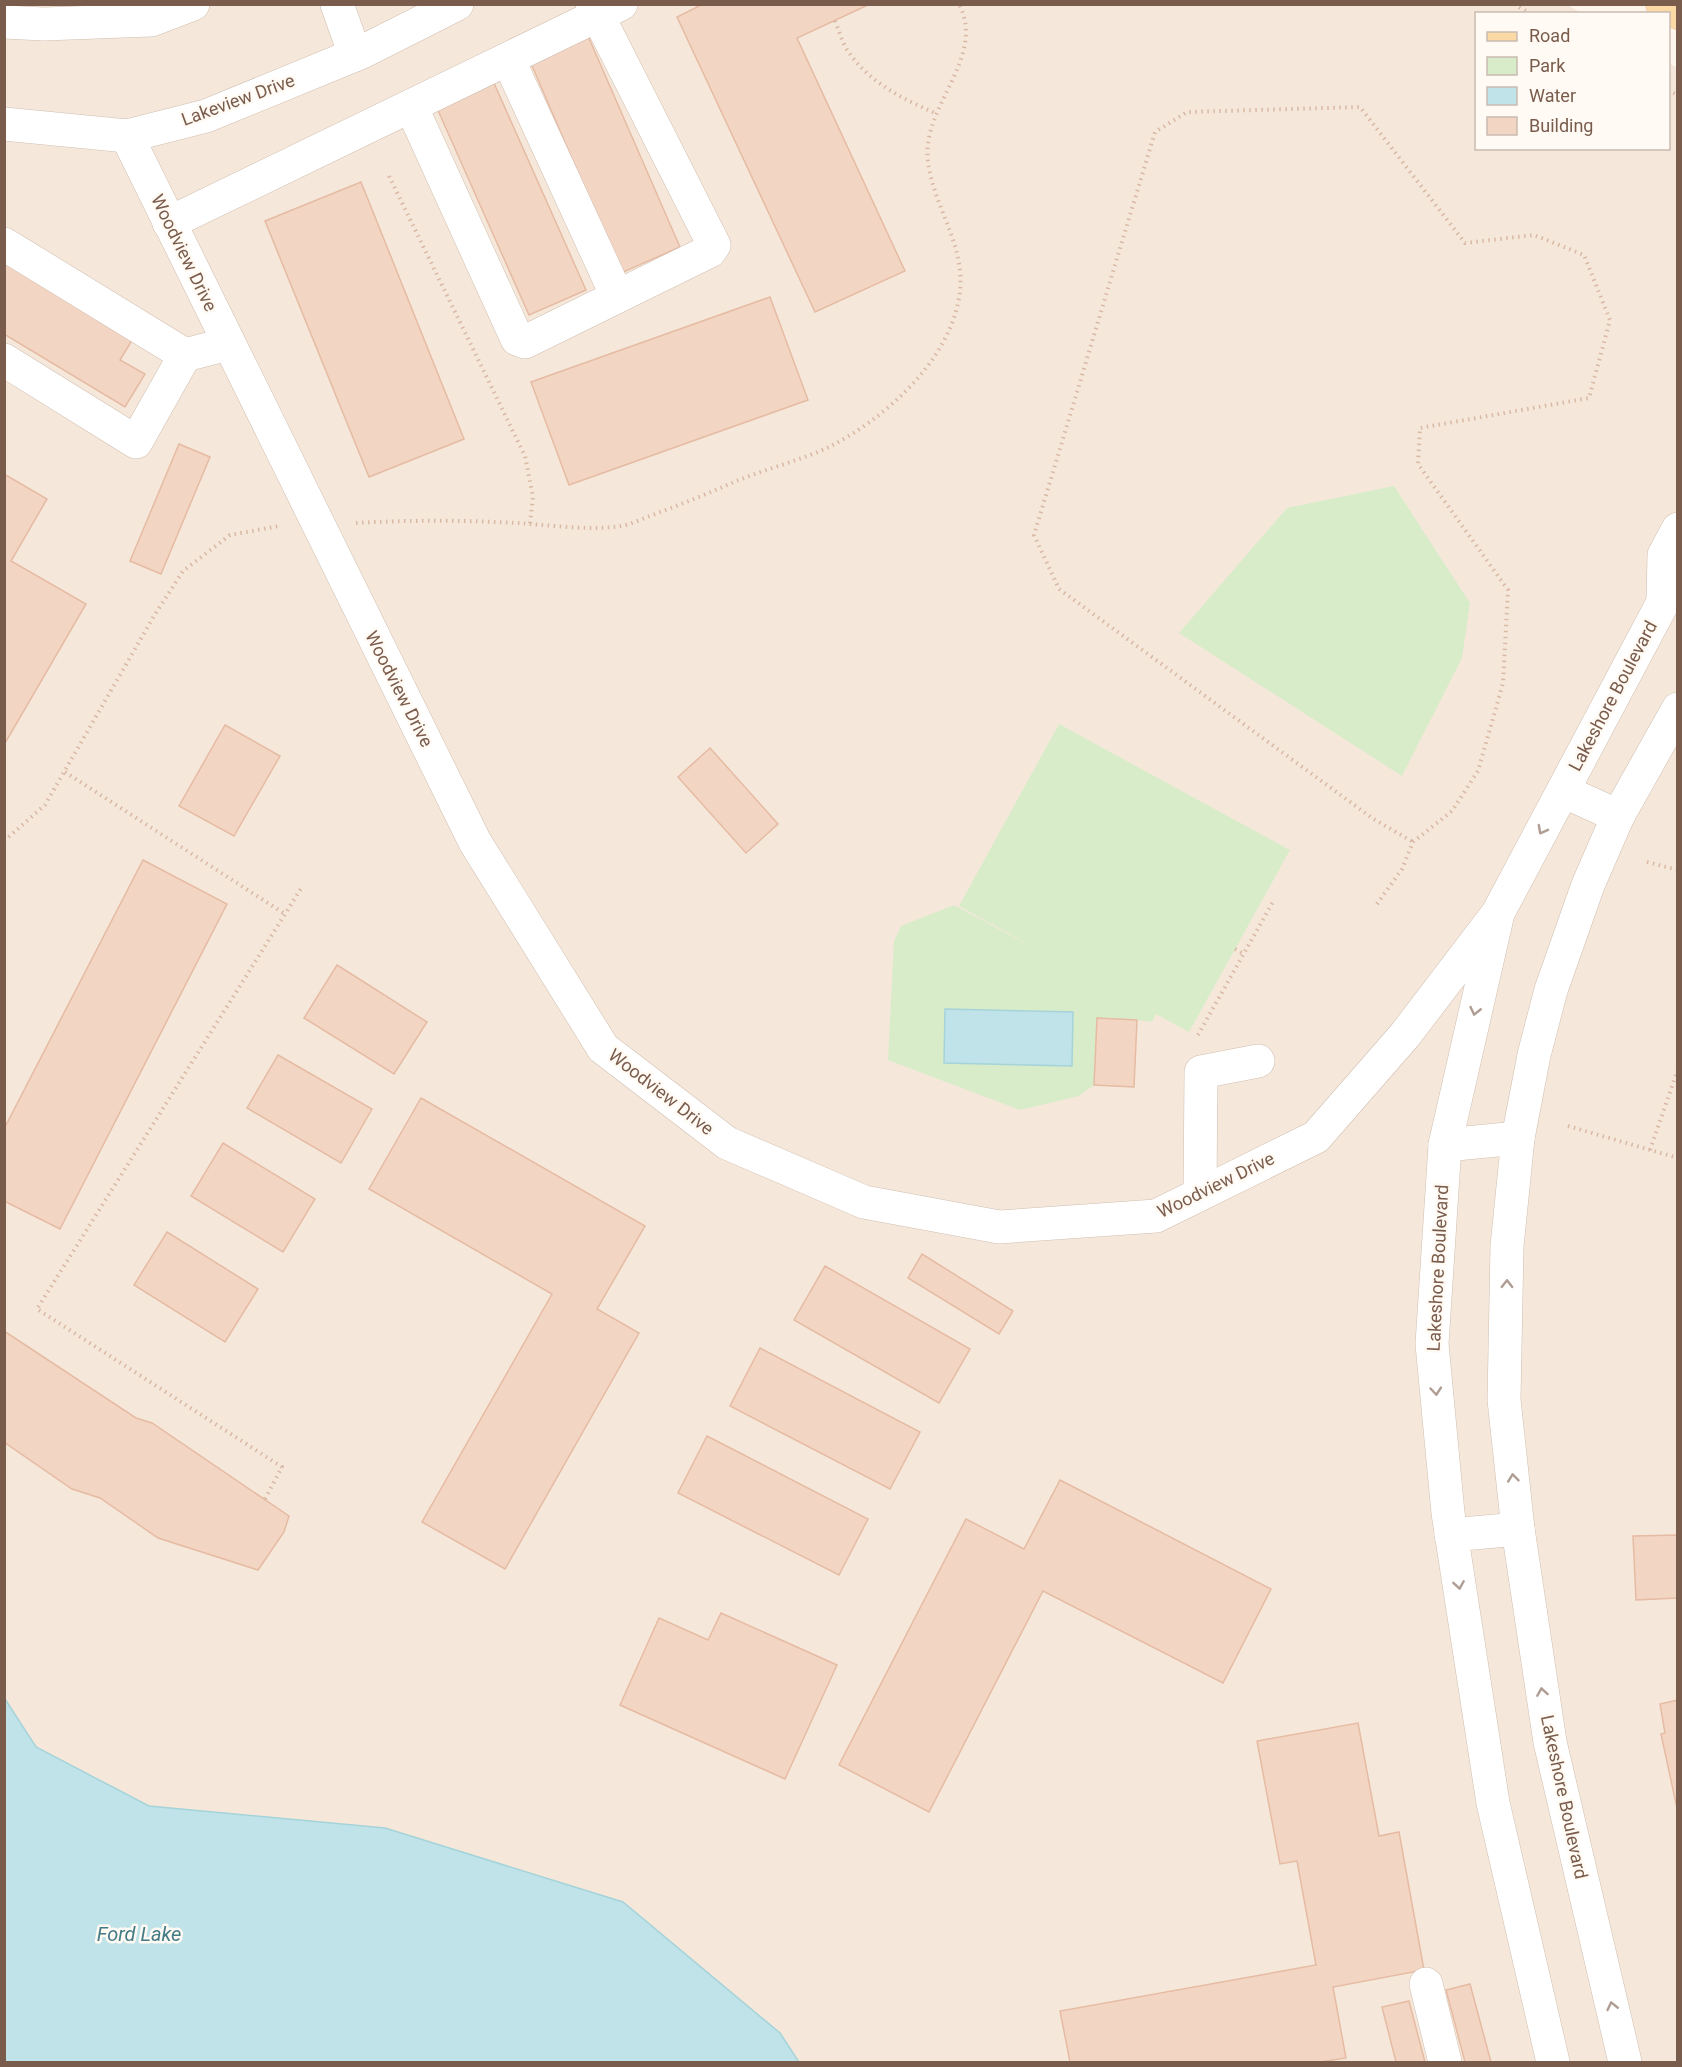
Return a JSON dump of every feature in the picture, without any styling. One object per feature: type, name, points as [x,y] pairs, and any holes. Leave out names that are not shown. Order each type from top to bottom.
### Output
[{"type":"main road","points":[[1662,4],[1677,13]]},
{"type":"street","points":[[4,22],[44,24],[151,20],[193,4]]},
{"type":"street","points":[[337,4],[355,55]]},
{"type":"street","name":"Lakeview Drive","points":[[4,124],[127,136],[206,116],[355,55],[457,4]]},
{"type":"street","points":[[169,223],[508,59],[604,8],[714,245],[710,251],[525,342],[517,339],[411,106]]},
{"type":"street","points":[[508,59],[617,296]]},
{"type":"street","name":"Woodview Drive","points":[[127,136],[476,842],[603,1047],[727,1143],[864,1202],[999,1227],[1156,1216],[1316,1137],[1405,1035],[1498,913]]},
{"type":"street","points":[[4,244],[185,355],[228,344]]},
{"type":"street","points":[[4,360],[136,442],[185,355]]},
{"type":"street","name":"Lakeshore Boulevard","points":[[1552,2062],[1493,1803],[1451,1535],[1432,1344],[1445,1145],[1498,913],[1670,588],[1664,555],[1677,529]]},
{"type":"street","name":"Lakeshore Boulevard","points":[[1625,2062],[1550,1742],[1518,1529],[1504,1400],[1508,1246],[1517,1147],[1534,1055],[1551,990],[1588,885],[1618,816],[1677,709]]},
{"type":"street","name":"Lakeshore Boulevard","points":[[1563,791],[1618,816]]},
{"type":"street","points":[[1200,1194],[1202,1072],[1258,1061]]},
{"type":"street","points":[[1445,1145],[1517,1147],[1542,1175]]},
{"type":"street","points":[[1451,1535],[1518,1529]]},
{"type":"street","points":[[1426,1984],[1445,2062]]},
{"type":"path","points":[[354,523],[410,520],[530,524],[574,528],[623,526],[828,447],[881,415],[909,389],[934,356],[952,320],[960,292],[960,263],[948,221],[930,177],[927,153],[935,113],[959,64],[967,40],[959,4]]},
{"type":"path","points":[[1515,4],[1528,12]]},
{"type":"path","points":[[836,21],[848,51],[872,76],[900,98],[935,113]]},
{"type":"path","points":[[1377,904],[1402,869],[1413,842],[1452,811],[1478,771],[1503,683],[1508,590],[1418,464],[1420,428],[1589,398],[1610,320],[1584,255],[1534,235],[1466,243],[1360,107],[1187,112],[1155,132],[1034,535],[1059,589],[1372,818],[1413,842]]},
{"type":"path","points":[[389,176],[525,456],[533,497],[530,524]]},
{"type":"path","points":[[4,841],[45,805],[153,616],[183,571],[230,535],[279,526]]},
{"type":"path","points":[[65,772],[285,914]]},
{"type":"path","points":[[1647,862],[1677,870]]},
{"type":"path","points":[[265,1499],[282,1467],[37,1309],[302,887]]},
{"type":"path","points":[[1197,1036],[1274,900]]},
{"type":"path","points":[[1235,949],[1244,954]]},
{"type":"path","points":[[1650,1150],[1677,1069]]},
{"type":"path","points":[[1568,1126],[1677,1158]]},
{"type":"shaded area","points":[[1566,4],[1579,12],[1475,12],[1475,150],[1670,150],[1670,64],[1677,68],[1677,2062],[799,2062],[780,2033],[385,1828],[149,1806],[36,1747],[5,1699],[5,5]]},
{"type":"green space","points":[[1394,486],[1470,603],[1462,658],[1402,776],[1179,633],[1287,508]]},
{"type":"green space","points":[[1059,724],[1290,850],[1189,1032],[1156,1014],[1152,1022],[1137,1020],[1134,1087],[1094,1085],[1079,1096],[1020,1110],[888,1060],[894,941],[901,926],[954,905],[1044,953],[959,906]]},
{"type":"water","points":[[945,1009],[1073,1012],[1072,1066],[944,1063]]},
{"type":"water","name":"Ford Lake","points":[[5,1699],[36,1747],[149,1806],[385,1828],[623,1902],[780,2033],[799,2062],[5,2062]]},
{"type":"building","points":[[703,4],[870,4],[797,38],[905,271],[815,312],[677,17]]},
{"type":"building","points":[[588,36],[680,247],[621,273],[530,61]]},
{"type":"building","points":[[493,81],[586,290],[529,315],[436,106]]},
{"type":"building","points":[[361,182],[464,439],[369,477],[265,221]]},
{"type":"building","points":[[4,259],[134,337],[120,360],[145,374],[125,407],[4,334]]},
{"type":"building","points":[[770,297],[808,400],[569,485],[531,382]]},
{"type":"building","points":[[179,444],[210,457],[161,574],[130,561]]},
{"type":"building","points":[[4,474],[47,499],[11,561],[86,604],[4,745]]},
{"type":"building","points":[[225,725],[280,756],[234,836],[179,806]]},
{"type":"building","points":[[710,748],[778,824],[746,853],[678,777]]},
{"type":"building","points":[[143,860],[227,904],[60,1229],[4,1201],[4,1129]]},
{"type":"building","points":[[337,965],[427,1022],[394,1074],[304,1018]]},
{"type":"building","points":[[1097,1018],[1137,1020],[1134,1087],[1094,1085]]},
{"type":"building","points":[[278,1055],[372,1109],[341,1163],[247,1108]]},
{"type":"building","points":[[421,1098],[645,1226],[597,1309],[639,1333],[505,1569],[422,1522],[552,1294],[369,1189]]},
{"type":"building","points":[[223,1143],[315,1199],[283,1252],[191,1196]]},
{"type":"building","points":[[167,1232],[258,1289],[225,1342],[134,1285]]},
{"type":"building","points":[[922,1254],[1013,1311],[999,1334],[908,1278]]},
{"type":"building","points":[[825,1266],[970,1349],[939,1403],[794,1320]]},
{"type":"building","points":[[4,1331],[136,1418],[152,1423],[289,1516],[284,1532],[258,1570],[158,1538],[100,1498],[72,1489],[4,1442]]},
{"type":"building","points":[[760,1348],[920,1432],[890,1489],[730,1406]]},
{"type":"building","points":[[707,1436],[868,1519],[839,1575],[678,1493]]},
{"type":"building","points":[[1060,1480],[1271,1589],[1223,1683],[1043,1591],[929,1812],[839,1765],[966,1519],[1024,1549]]},
{"type":"building","points":[[1678,1535],[1678,1598],[1636,1600],[1633,1536]]},
{"type":"building","points":[[721,1613],[837,1665],[785,1779],[620,1705],[659,1618],[708,1640]]},
{"type":"building","points":[[1678,1700],[1678,1813],[1661,1734],[1665,1733],[1660,1704]]},
{"type":"building","points":[[1358,1723],[1379,1836],[1399,1832],[1424,1970],[1333,1987],[1346,2058],[1320,2062],[1070,2062],[1060,2011],[1316,1965],[1297,1861],[1280,1864],[1257,1741]]},
{"type":"building","points":[[1470,1984],[1491,2062],[1465,2062],[1446,1990]]},
{"type":"building","points":[[1409,2001],[1425,2062],[1396,2062],[1382,2007]]}]
